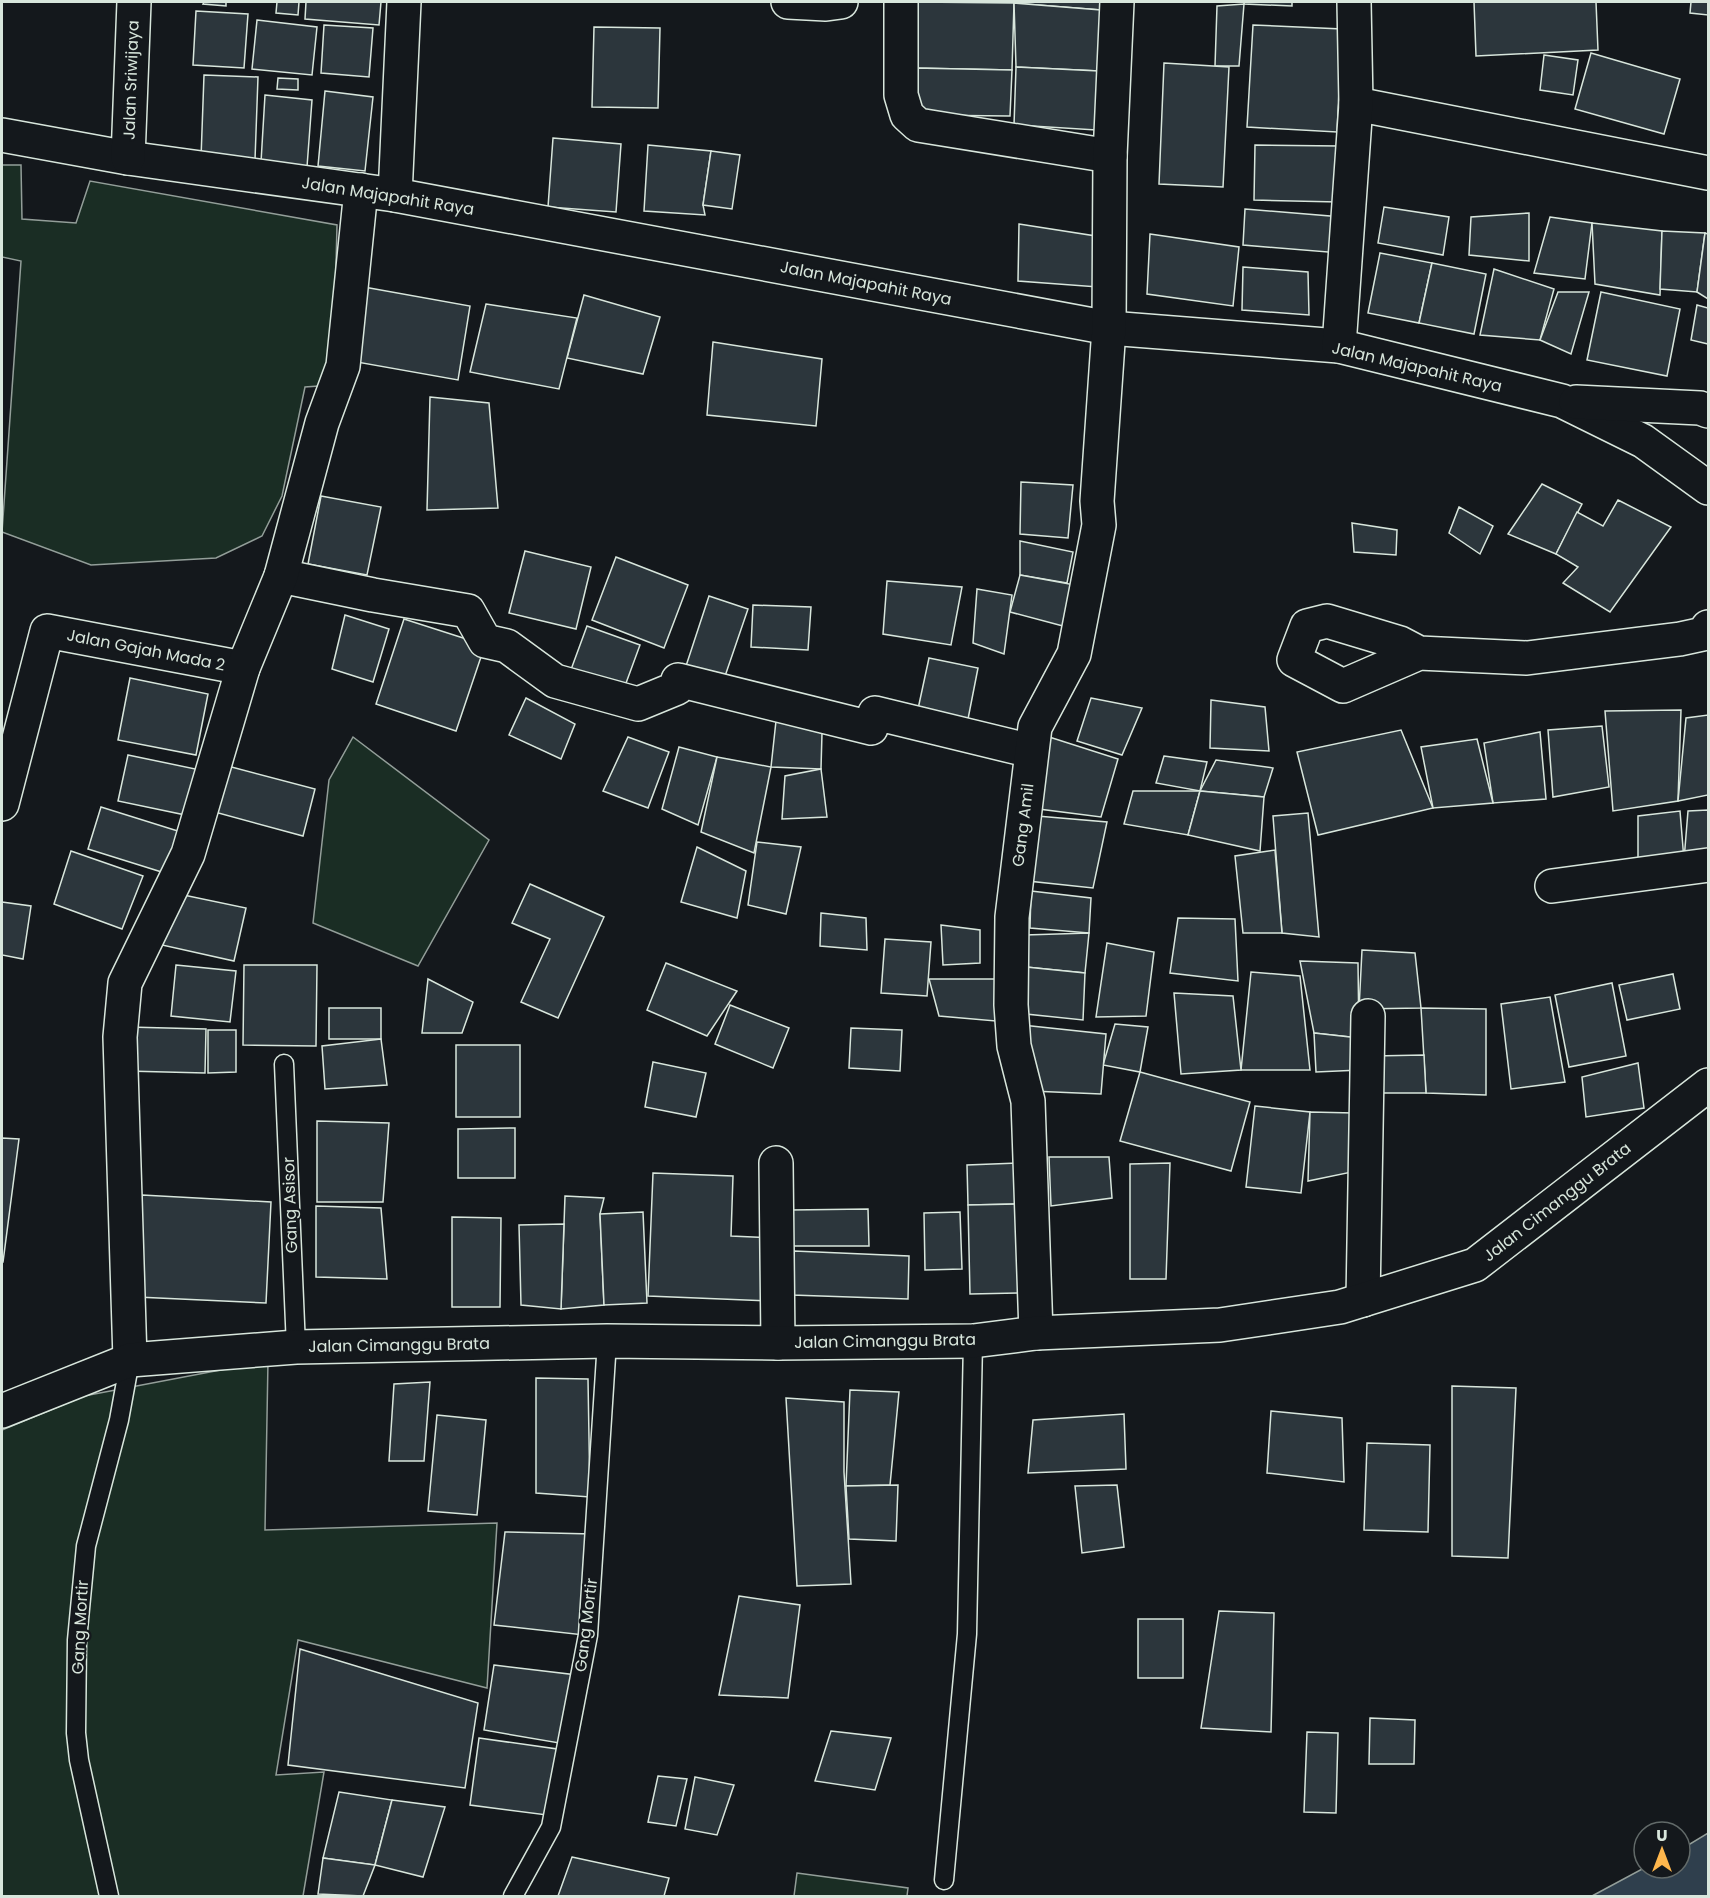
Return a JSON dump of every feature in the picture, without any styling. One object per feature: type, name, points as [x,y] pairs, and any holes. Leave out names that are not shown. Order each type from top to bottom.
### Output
[{"type":"street","name":"Jalan Sriwijaya","points":[[128,158],[134,2]]},
{"type":"street","points":[[394,195],[404,2]]},
{"type":"street","points":[[788,2],[826,4],[841,2]]},
{"type":"street","points":[[901,2],[901,95],[907,115],[918,125],[1110,156]]},
{"type":"street","name":"Gang Amil","points":[[1036,1333],[1028,1101],[1014,1046],[1011,1005],[1012,917],[1035,727],[1074,654],[1099,525],[1098,466],[1108,328],[1110,156],[1117,2]]},
{"type":"street","points":[[1339,346],[1356,104],[1354,2]]},
{"type":"street","points":[[1356,104],[1708,173]]},
{"type":"street","name":"Jalan Majapahit Raya","points":[[2,135],[128,158],[394,195],[1108,328],[1339,346],[1562,401],[1643,441],[1708,488]]},
{"type":"street","points":[[130,1360],[120,1037],[125,982],[188,854],[243,668],[281,576],[322,423],[343,366],[361,190]]},
{"type":"street","points":[[1562,401],[1700,408],[1708,411]]},
{"type":"street","points":[[281,576],[468,611],[485,640],[507,646],[555,681],[638,704],[677,688],[678,680],[871,728],[875,713],[1032,752]]},
{"type":"street","points":[[1419,653],[1527,658],[1680,639],[1703,634],[1708,627]]},
{"type":"street","name":"Jalan Gajah Mada 2","points":[[2,804],[47,631],[243,668]]},
{"type":"street","points":[[1552,886],[1708,865]]},
{"type":"street","points":[[1363,1300],[1368,1016]]},
{"type":"street","name":"Jalan Cimanggu Brata","points":[[2,1411],[130,1360],[296,1347],[607,1341],[778,1343],[973,1341],[1036,1333],[1220,1325],[1340,1307],[1475,1265],[1708,1085]]},
{"type":"street","points":[[776,1162],[778,1343]]},
{"type":"lane","name":"Gang Asisor","points":[[284,1064],[296,1347]]},
{"type":"lane","name":"Gang Mortir","points":[[513,1896],[551,1827],[588,1635],[607,1341]]},
{"type":"lane","points":[[944,1881],[967,1634],[973,1341]]},
{"type":"lane","name":"Gang Mortir","points":[[109,1896],[77,1742],[77,1640],[86,1546],[117,1430],[130,1360]]},
{"type":"green space","points":[[2,165],[21,165],[22,219],[76,223],[90,181],[337,225],[333,385],[305,387],[282,496],[262,536],[216,558],[91,565],[2,532],[21,261],[2,257]]},
{"type":"green space","points":[[353,737],[489,840],[418,966],[313,923],[329,780]]},
{"type":"green space","points":[[268,1361],[265,1530],[497,1523],[487,1688],[298,1640],[276,1775],[324,1772],[303,1896],[2,1896],[2,1430],[84,1396]]},
{"type":"green space","points":[[797,1873],[908,1888],[907,1896],[794,1896]]},
{"type":"water","points":[[1708,1833],[1708,1896],[1592,1896],[1632,1874],[1632,1880],[1692,1880],[1692,1843]]},
{"type":"building","points":[[204,2],[226,2],[226,6],[203,4]]},
{"type":"building","points":[[277,2],[299,2],[298,15],[276,13]]},
{"type":"building","points":[[306,2],[381,2],[379,25],[305,19]]},
{"type":"building","points":[[916,2],[1014,3],[1012,70],[914,68]]},
{"type":"building","points":[[1100,2],[1101,10],[1014,3]]},
{"type":"building","points":[[1244,2],[1292,2],[1292,6],[1244,4]]},
{"type":"building","points":[[1474,2],[1596,2],[1598,50],[1476,56]]},
{"type":"building","points":[[1691,2],[1708,2],[1708,15],[1690,13]]},
{"type":"building","points":[[1014,3],[1101,10],[1099,71],[1016,67]]},
{"type":"building","points":[[1244,4],[1239,66],[1215,66],[1217,6]]},
{"type":"building","points":[[196,11],[248,14],[244,68],[193,65]]},
{"type":"building","points":[[257,20],[317,27],[312,75],[252,69]]},
{"type":"building","points":[[324,25],[373,28],[369,77],[321,73]]},
{"type":"building","points":[[1253,25],[1342,29],[1337,132],[1247,127]]},
{"type":"building","points":[[594,27],[660,28],[658,108],[592,107]]},
{"type":"building","points":[[1591,53],[1680,79],[1664,134],[1575,109]]},
{"type":"building","points":[[1544,55],[1578,60],[1573,95],[1540,90]]},
{"type":"building","points":[[1164,63],[1229,67],[1223,187],[1159,184]]},
{"type":"building","points":[[1016,67],[1099,71],[1096,130],[1014,125]]},
{"type":"building","points":[[914,68],[1012,70],[1010,116],[915,115]]},
{"type":"building","points":[[204,75],[258,77],[255,160],[201,158]]},
{"type":"building","points":[[278,78],[298,79],[298,90],[277,89]]},
{"type":"building","points":[[325,91],[373,97],[365,171],[318,166]]},
{"type":"building","points":[[265,95],[312,100],[307,167],[261,162]]},
{"type":"building","points":[[553,138],[621,144],[616,212],[548,207]]},
{"type":"building","points":[[648,145],[711,151],[703,205],[705,215],[644,211]]},
{"type":"building","points":[[1255,145],[1340,146],[1338,202],[1254,200]]},
{"type":"building","points":[[711,151],[740,155],[732,209],[703,205]]},
{"type":"building","points":[[1384,207],[1449,217],[1443,255],[1378,243]]},
{"type":"building","points":[[1245,209],[1342,217],[1340,253],[1243,245]]},
{"type":"building","points":[[1529,213],[1529,261],[1469,255],[1471,217]]},
{"type":"building","points":[[1550,217],[1592,223],[1585,279],[1534,273]]},
{"type":"building","points":[[1592,223],[1662,231],[1660,295],[1595,284]]},
{"type":"building","points":[[1019,224],[1102,237],[1098,287],[1018,281]]},
{"type":"building","points":[[1662,231],[1705,233],[1697,292],[1660,289]]},
{"type":"building","points":[[1705,233],[1708,234],[1708,299],[1697,292]]},
{"type":"building","points":[[1150,234],[1239,247],[1233,306],[1147,294]]},
{"type":"building","points":[[1380,253],[1432,263],[1419,323],[1368,313]]},
{"type":"building","points":[[1432,263],[1486,274],[1474,334],[1419,323]]},
{"type":"building","points":[[1243,267],[1308,272],[1309,315],[1242,310]]},
{"type":"building","points":[[1494,269],[1554,289],[1540,340],[1480,335]]},
{"type":"building","points":[[364,287],[470,306],[458,380],[351,361]]},
{"type":"building","points":[[1558,292],[1589,292],[1571,354],[1540,340]]},
{"type":"building","points":[[1601,292],[1680,309],[1667,376],[1587,360]]},
{"type":"building","points":[[584,295],[660,317],[643,374],[567,358]]},
{"type":"building","points":[[486,304],[577,318],[559,389],[470,372]]},
{"type":"building","points":[[1697,305],[1708,308],[1708,344],[1691,340]]},
{"type":"building","points":[[713,342],[822,359],[816,426],[707,415]]},
{"type":"building","points":[[430,397],[489,403],[498,508],[427,510]]},
{"type":"building","points":[[1021,482],[1073,485],[1068,538],[1020,534]]},
{"type":"building","points":[[1542,484],[1582,504],[1556,554],[1508,534]]},
{"type":"building","points":[[321,496],[381,507],[367,575],[308,564]]},
{"type":"building","points":[[1618,500],[1671,527],[1610,612],[1563,583],[1578,567],[1556,554],[1577,512],[1603,526]]},
{"type":"building","points":[[1459,507],[1493,526],[1480,554],[1449,533]]},
{"type":"building","points":[[1352,523],[1397,530],[1396,555],[1354,552]]},
{"type":"building","points":[[1020,541],[1073,552],[1067,583],[1020,575]]},
{"type":"building","points":[[525,551],[591,567],[576,629],[509,613]]},
{"type":"building","points":[[616,557],[688,585],[664,648],[592,620]]},
{"type":"building","points":[[1020,575],[1086,587],[1078,630],[1010,612]]},
{"type":"building","points":[[887,581],[962,587],[951,645],[883,634]]},
{"type":"building","points":[[977,589],[1012,595],[1004,654],[973,643]]},
{"type":"building","points":[[709,596],[748,609],[723,682],[685,669]]},
{"type":"building","points":[[753,605],[811,607],[808,650],[751,647]]},
{"type":"building","points":[[345,615],[389,629],[373,682],[332,669]]},
{"type":"building","points":[[404,619],[485,645],[456,731],[376,704]]},
{"type":"building","points":[[587,626],[640,645],[622,694],[569,675]]},
{"type":"building","points":[[929,658],[978,668],[968,719],[918,709]]},
{"type":"building","points":[[130,678],[208,694],[196,755],[118,740]]},
{"type":"building","points":[[526,698],[575,724],[561,759],[509,735]]},
{"type":"building","points":[[1091,698],[1142,708],[1122,755],[1077,741]]},
{"type":"building","points":[[1211,700],[1265,707],[1269,751],[1210,748]]},
{"type":"building","points":[[1681,710],[1678,801],[1613,811],[1605,711]]},
{"type":"building","points":[[1708,715],[1708,795],[1678,801],[1686,718]]},
{"type":"building","points":[[776,721],[822,733],[821,769],[771,767]]},
{"type":"building","points":[[1602,726],[1609,787],[1553,797],[1548,730]]},
{"type":"building","points":[[1401,730],[1433,808],[1318,835],[1297,752]]},
{"type":"building","points":[[1540,732],[1546,799],[1493,803],[1484,743]]},
{"type":"building","points":[[1043,735],[1118,759],[1101,817],[1031,808]]},
{"type":"building","points":[[628,737],[669,752],[648,808],[603,791]]},
{"type":"building","points":[[1477,739],[1493,803],[1433,808],[1421,747]]},
{"type":"building","points":[[679,747],[717,757],[698,825],[662,809]]},
{"type":"building","points":[[128,755],[205,771],[195,817],[118,801]]},
{"type":"building","points":[[1164,756],[1207,762],[1200,791],[1156,783]]},
{"type":"building","points":[[717,757],[771,767],[754,853],[701,832]]},
{"type":"building","points":[[1216,760],[1273,768],[1264,797],[1200,791]]},
{"type":"building","points":[[224,765],[315,789],[303,836],[211,811]]},
{"type":"building","points":[[821,769],[827,817],[782,819],[785,776]]},
{"type":"building","points":[[1133,791],[1200,791],[1188,835],[1124,824]]},
{"type":"building","points":[[1200,791],[1264,797],[1260,851],[1188,835]]},
{"type":"building","points":[[101,807],[181,832],[168,874],[88,849]]},
{"type":"building","points":[[1708,810],[1708,858],[1684,860],[1688,811]]},
{"type":"building","points":[[1680,811],[1684,860],[1638,866],[1638,816]]},
{"type":"building","points":[[1308,813],[1319,937],[1282,933],[1273,816]]},
{"type":"building","points":[[1037,816],[1107,822],[1093,888],[1028,881]]},
{"type":"building","points":[[757,842],[801,847],[786,914],[748,905]]},
{"type":"building","points":[[697,847],[746,871],[737,918],[681,902]]},
{"type":"building","points":[[1275,850],[1282,933],[1243,933],[1235,856]]},
{"type":"building","points":[[71,851],[143,876],[122,929],[54,904]]},
{"type":"building","points":[[530,884],[604,917],[558,1018],[521,1002],[550,939],[512,923]]},
{"type":"building","points":[[1031,891],[1091,898],[1089,933],[1030,928]]},
{"type":"building","points":[[174,893],[246,908],[234,961],[162,945]]},
{"type":"building","points":[[2,902],[31,906],[23,959],[2,955]]},
{"type":"building","points":[[821,913],[866,918],[867,950],[820,946]]},
{"type":"building","points":[[1178,918],[1235,919],[1238,981],[1170,973]]},
{"type":"building","points":[[941,925],[980,930],[980,963],[943,965]]},
{"type":"building","points":[[1089,933],[1085,973],[1026,967],[1025,935]]},
{"type":"building","points":[[885,939],[931,942],[927,996],[881,993]]},
{"type":"building","points":[[1107,943],[1154,952],[1146,1016],[1096,1017]]},
{"type":"building","points":[[1362,950],[1415,953],[1421,1008],[1359,1009]]},
{"type":"building","points":[[1300,961],[1358,963],[1359,1038],[1314,1033]]},
{"type":"building","points":[[666,963],[737,991],[707,1036],[647,1010]]},
{"type":"building","points":[[176,965],[236,971],[230,1022],[171,1016]]},
{"type":"building","points":[[244,965],[317,965],[316,1046],[243,1045]]},
{"type":"building","points":[[1026,967],[1085,973],[1083,1020],[1026,1014]]},
{"type":"building","points":[[1251,972],[1300,976],[1310,1070],[1241,1070]]},
{"type":"building","points":[[1673,974],[1680,1009],[1627,1020],[1619,985]]},
{"type":"building","points":[[428,979],[473,1002],[462,1033],[422,1033]]},
{"type":"building","points":[[929,979],[999,979],[1007,1022],[939,1016]]},
{"type":"building","points":[[1612,983],[1626,1056],[1569,1067],[1555,995]]},
{"type":"building","points":[[1174,993],[1233,996],[1241,1070],[1181,1074]]},
{"type":"building","points":[[1550,997],[1565,1082],[1511,1089],[1501,1004]]},
{"type":"building","points":[[730,1005],[789,1028],[773,1068],[715,1044]]},
{"type":"building","points":[[329,1008],[381,1008],[381,1039],[329,1039]]},
{"type":"building","points":[[1421,1008],[1486,1009],[1486,1095],[1426,1093]]},
{"type":"building","points":[[1115,1024],[1148,1027],[1140,1072],[1103,1065]]},
{"type":"building","points":[[1022,1025],[1106,1034],[1101,1094],[1031,1091]]},
{"type":"building","points":[[128,1027],[206,1029],[205,1073],[126,1071]]},
{"type":"building","points":[[851,1028],[902,1030],[900,1071],[849,1068]]},
{"type":"building","points":[[208,1030],[236,1030],[236,1072],[208,1073]]},
{"type":"building","points":[[1314,1033],[1359,1038],[1360,1070],[1316,1072]]},
{"type":"building","points":[[381,1039],[387,1085],[325,1089],[322,1046]]},
{"type":"building","points":[[456,1045],[520,1045],[520,1117],[456,1117]]},
{"type":"building","points":[[1424,1055],[1426,1093],[1375,1093],[1373,1056]]},
{"type":"building","points":[[653,1062],[706,1073],[696,1117],[645,1107]]},
{"type":"building","points":[[1638,1063],[1644,1108],[1586,1117],[1582,1077]]},
{"type":"building","points":[[1140,1072],[1250,1102],[1231,1171],[1120,1141]]},
{"type":"building","points":[[1255,1106],[1310,1112],[1301,1193],[1246,1187]]},
{"type":"building","points":[[1310,1112],[1354,1113],[1352,1172],[1308,1181]]},
{"type":"building","points":[[317,1121],[389,1123],[383,1202],[317,1202]]},
{"type":"building","points":[[515,1128],[515,1178],[458,1178],[458,1129]]},
{"type":"building","points":[[2,1138],[19,1139],[3,1262],[2,1262]]},
{"type":"building","points":[[1049,1157],[1109,1157],[1112,1198],[1051,1206]]},
{"type":"building","points":[[1020,1163],[1021,1204],[968,1205],[967,1165]]},
{"type":"building","points":[[1170,1163],[1166,1279],[1130,1279],[1130,1164]]},
{"type":"building","points":[[653,1173],[733,1176],[731,1236],[775,1238],[773,1301],[648,1296]]},
{"type":"building","points":[[142,1195],[271,1202],[266,1303],[137,1297]]},
{"type":"building","points":[[565,1196],[604,1198],[600,1214],[604,1305],[561,1309]]},
{"type":"building","points":[[1021,1204],[1023,1293],[970,1294],[968,1205]]},
{"type":"building","points":[[316,1206],[381,1208],[387,1279],[316,1277]]},
{"type":"building","points":[[868,1209],[869,1246],[790,1246],[790,1210]]},
{"type":"building","points":[[643,1212],[647,1303],[604,1305],[600,1214]]},
{"type":"building","points":[[960,1212],[962,1269],[925,1270],[924,1213]]},
{"type":"building","points":[[452,1217],[501,1218],[500,1307],[452,1307]]},
{"type":"building","points":[[564,1224],[561,1309],[521,1305],[519,1225]]},
{"type":"building","points":[[794,1251],[909,1256],[908,1299],[792,1295]]},
{"type":"building","points":[[536,1378],[588,1379],[590,1497],[536,1493]]},
{"type":"building","points":[[430,1382],[424,1461],[389,1461],[394,1384]]},
{"type":"building","points":[[1452,1386],[1516,1388],[1508,1558],[1452,1556]]},
{"type":"building","points":[[850,1390],[899,1392],[890,1485],[846,1486]]},
{"type":"building","points":[[786,1398],[844,1402],[844,1472],[851,1584],[797,1586]]},
{"type":"building","points":[[1271,1411],[1342,1418],[1344,1482],[1267,1473]]},
{"type":"building","points":[[1124,1414],[1126,1469],[1028,1473],[1033,1420]]},
{"type":"building","points":[[437,1415],[486,1420],[477,1515],[428,1511]]},
{"type":"building","points":[[1367,1443],[1430,1445],[1428,1532],[1364,1530]]},
{"type":"building","points":[[898,1485],[896,1541],[849,1539],[846,1486]]},
{"type":"building","points":[[1117,1485],[1124,1547],[1082,1553],[1075,1486]]},
{"type":"building","points":[[505,1532],[592,1534],[584,1635],[494,1625]]},
{"type":"building","points":[[739,1596],[800,1605],[788,1698],[719,1695]]},
{"type":"building","points":[[1219,1611],[1274,1613],[1271,1732],[1201,1728]]},
{"type":"building","points":[[1138,1619],[1183,1619],[1183,1678],[1138,1678]]},
{"type":"building","points":[[300,1649],[478,1703],[465,1788],[288,1765]]},
{"type":"building","points":[[494,1665],[577,1675],[565,1744],[484,1730]]},
{"type":"building","points":[[1370,1718],[1415,1720],[1414,1764],[1369,1764]]},
{"type":"building","points":[[831,1731],[891,1738],[875,1790],[815,1781]]},
{"type":"building","points":[[1307,1732],[1338,1733],[1336,1813],[1304,1812]]},
{"type":"building","points":[[479,1738],[557,1749],[547,1815],[470,1805]]},
{"type":"building","points":[[658,1776],[687,1779],[676,1826],[648,1822]]},
{"type":"building","points":[[695,1777],[734,1785],[717,1835],[685,1829]]},
{"type":"building","points":[[339,1792],[392,1800],[375,1865],[323,1858]]},
{"type":"building","points":[[392,1800],[445,1807],[423,1877],[375,1865]]},
{"type":"building","points":[[572,1857],[669,1878],[664,1896],[558,1896]]},
{"type":"building","points":[[323,1858],[375,1865],[363,1896],[318,1894]]}]
